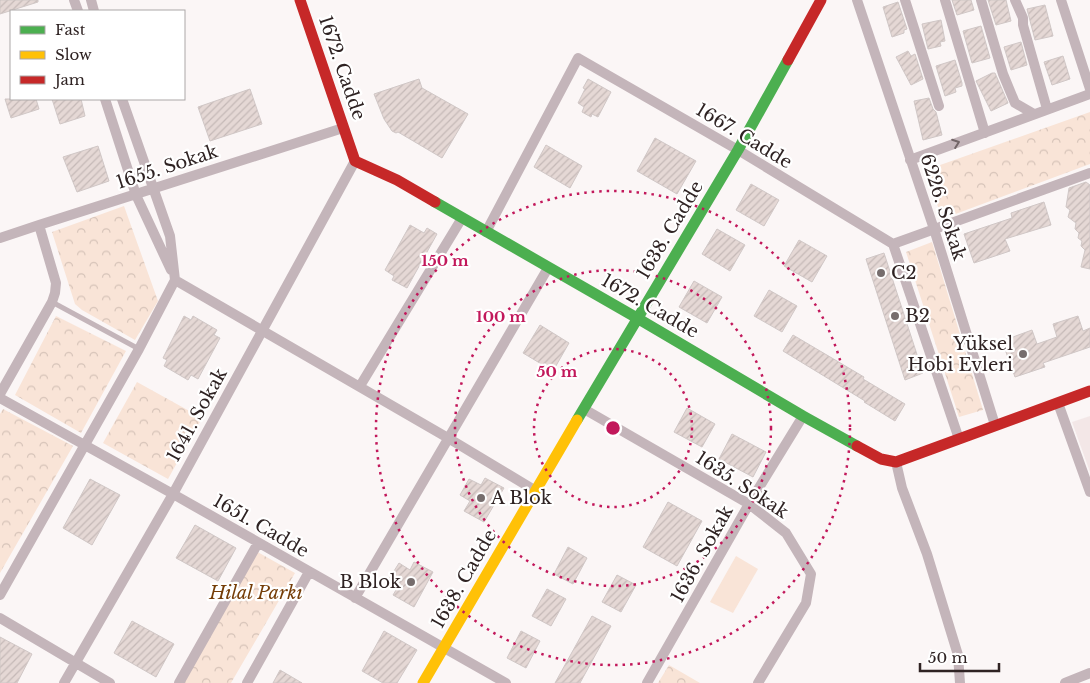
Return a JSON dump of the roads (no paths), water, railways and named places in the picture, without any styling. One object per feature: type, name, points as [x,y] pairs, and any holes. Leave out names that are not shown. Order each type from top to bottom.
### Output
[{"type":"street","name":"1672. Cadde","points":[[300,0],[356,161],[397,180],[803,416],[881,459],[896,462]]},
{"type":"street","name":"1638. Cadde","points":[[423,683],[738,150],[821,0]]},
{"type":"street","name":"6226. Sokak","points":[[857,0],[934,229],[995,426]]},
{"type":"street","points":[[904,0],[939,106]]},
{"type":"street","points":[[945,0],[985,133]]},
{"type":"street","points":[[981,0],[1015,103],[1034,114]]},
{"type":"street","points":[[1015,0],[1023,18],[1022,25],[1047,110]]},
{"type":"street","points":[[1061,0],[1090,89]]},
{"type":"street","name":"1667. Cadde","points":[[486,232],[578,58],[738,150],[893,244]]},
{"type":"street","points":[[910,160],[1090,94]]},
{"type":"street","points":[[105,100],[136,195],[176,280],[360,386],[536,491]]},
{"type":"street","points":[[0,595],[140,349],[176,280],[170,236],[122,100]]},
{"type":"street","name":"1655. Sokak","points":[[0,238],[344,128]]},
{"type":"street","name":"1641. Sokak","points":[[64,683],[172,494],[356,161]]},
{"type":"street","points":[[959,439],[893,244],[1090,173]]},
{"type":"street","points":[[360,386],[462,218]]},
{"type":"street","points":[[0,394],[52,302],[55,293],[56,283],[39,225]]},
{"type":"street","points":[[355,598],[548,268]]},
{"type":"street","points":[[960,683],[958,655],[927,554],[902,488],[896,462],[1090,391]]},
{"type":"street","name":"1651. Cadde","points":[[0,398],[506,683]]},
{"type":"street","points":[[1058,403],[1090,492]]},
{"type":"street","name":"1635. Sokak","points":[[584,409],[748,504],[786,533],[811,574],[806,603],[758,683]]},
{"type":"street","name":"1636. Sokak","points":[[647,683],[748,504],[803,416]]},
{"type":"street","points":[[179,683],[258,543]]},
{"type":"street","points":[[247,683],[309,572]]},
{"type":"street","points":[[0,618],[110,683]]},
{"type":"street","points":[[1065,683],[1090,674]]},
{"type":"lane","points":[[52,302],[140,349]]},
{"type":"place","name":"C2","points":[[881,273]]},
{"type":"place","name":"B2","points":[[895,316]]},
{"type":"place","name":"Yüksel Hobi Evleri","points":[[1023,354]]},
{"type":"place","name":"A Blok","points":[[481,498]]},
{"type":"place","name":"B Blok","points":[[411,582]]},
{"type":"park label","name":"Hilal Parkı","points":[[256,593]]}]
